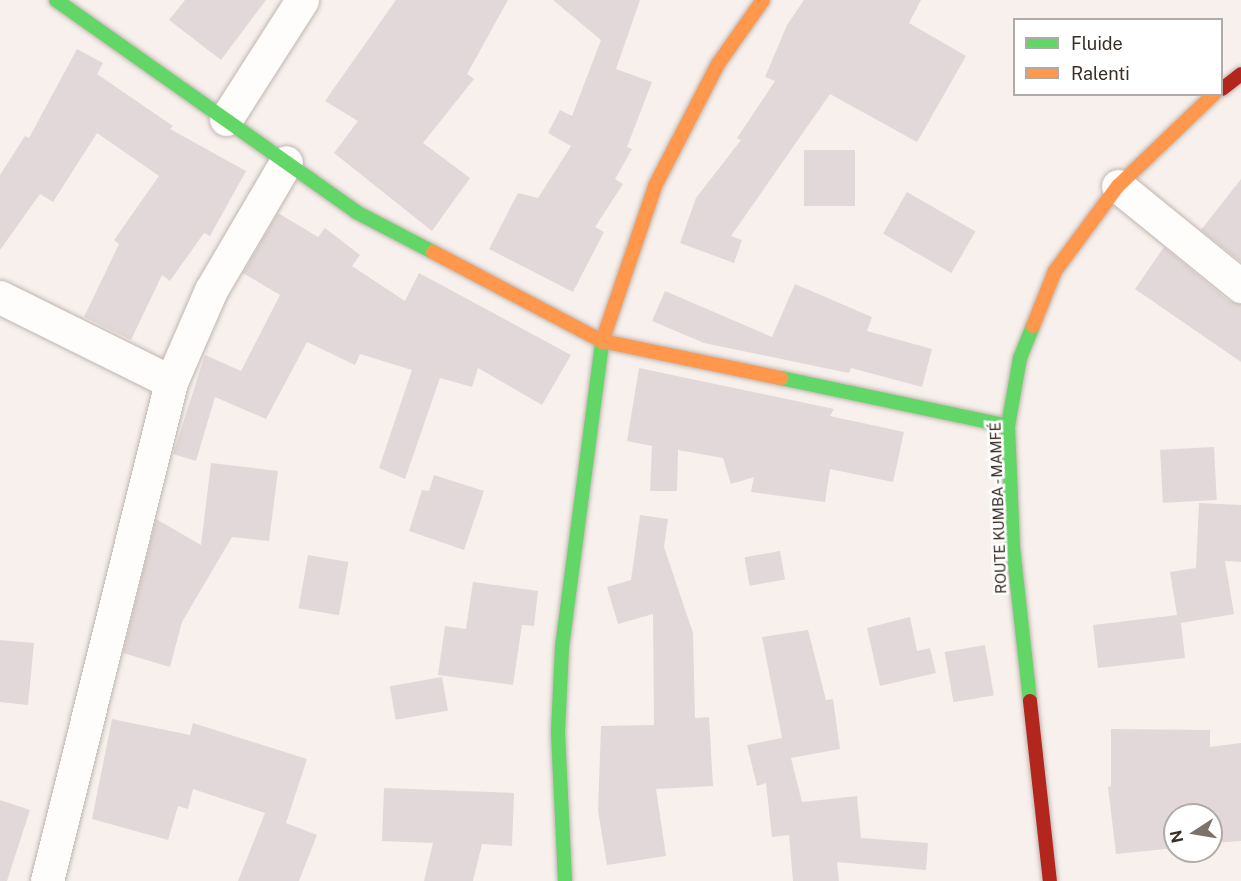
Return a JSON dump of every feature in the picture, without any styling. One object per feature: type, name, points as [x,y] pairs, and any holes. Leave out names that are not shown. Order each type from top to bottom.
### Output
[{"type":"main road","points":[[56,0],[357,212],[602,341],[1008,426]]},
{"type":"main road","points":[[565,881],[558,732],[562,647],[602,341],[655,186],[718,64],[763,0]]},
{"type":"main road","points":[[1223,88],[1241,74]]},
{"type":"main road","name":"ROUTE KUMBA - MAMFÉ","points":[[1050,881],[1013,546],[1008,426],[1020,358],[1054,271],[1118,186],[1212,96]]},
{"type":"street","points":[[226,119],[302,0]]},
{"type":"street","points":[[47,881],[171,382],[211,290],[286,162]]},
{"type":"street","points":[[1118,186],[1241,286]]},
{"type":"street","points":[[0,297],[171,382]]},
{"type":"building","points":[[185,0],[266,0],[221,60],[169,20]]},
{"type":"building","points":[[396,0],[508,0],[467,74],[474,79],[423,143],[470,178],[432,231],[334,153],[358,121],[325,101]]},
{"type":"building","points":[[553,0],[640,0],[616,69],[652,82],[627,147],[632,149],[615,179],[623,184],[595,227],[604,232],[573,292],[489,249],[518,193],[538,198],[571,146],[548,133],[560,110],[572,116],[601,40]]},
{"type":"building","points":[[804,0],[921,0],[909,23],[966,56],[917,142],[830,94],[731,236],[742,240],[734,263],[680,243],[696,198],[741,140],[737,138],[775,81],[765,77],[787,25]]},
{"type":"building","points":[[77,49],[103,63],[97,74],[173,126],[170,129],[246,171],[210,236],[204,233],[170,281],[162,275],[131,340],[84,317],[119,244],[114,240],[159,176],[97,133],[53,202],[40,194],[0,250],[0,175],[25,136],[29,138]]},
{"type":"building","points":[[804,150],[855,150],[855,206],[804,206]]},
{"type":"building","points":[[1241,179],[1241,262],[1201,230]]},
{"type":"building","points":[[907,192],[975,232],[951,273],[883,234]]},
{"type":"building","points":[[278,213],[318,237],[325,228],[360,255],[352,266],[405,301],[419,273],[571,355],[542,405],[478,368],[472,387],[440,378],[405,479],[379,468],[412,370],[360,354],[355,365],[307,342],[266,419],[215,397],[196,461],[173,454],[205,355],[241,371],[280,295],[243,273]]},
{"type":"building","points":[[1164,247],[1229,301],[1241,304],[1241,362],[1135,289]]},
{"type":"building","points":[[795,284],[872,317],[867,331],[932,349],[922,387],[851,368],[849,373],[704,343],[652,321],[665,291],[772,337]]},
{"type":"building","points":[[639,368],[834,409],[830,416],[904,432],[893,482],[830,469],[825,502],[751,492],[754,477],[731,484],[723,458],[678,450],[677,491],[650,491],[652,446],[627,441]]},
{"type":"building","points":[[1214,447],[1217,500],[1163,503],[1160,450]]},
{"type":"building","points":[[211,463],[278,471],[269,541],[232,537],[182,622],[170,667],[123,653],[156,519],[201,545]]},
{"type":"building","points":[[434,475],[484,491],[464,550],[409,531],[422,490],[429,491]]},
{"type":"building","points":[[1199,503],[1241,505],[1241,562],[1225,561],[1234,614],[1181,623],[1185,658],[1098,668],[1093,625],[1177,615],[1170,572],[1196,568]]},
{"type":"building","points":[[640,515],[668,519],[664,547],[693,633],[695,718],[709,717],[713,786],[656,789],[666,856],[607,865],[598,811],[601,726],[654,725],[653,614],[618,624],[607,587],[631,580]]},
{"type":"building","points":[[780,551],[785,580],[750,586],[745,557]]},
{"type":"building","points":[[308,555],[348,562],[339,615],[299,608]]},
{"type":"building","points":[[473,582],[538,591],[534,626],[522,625],[513,685],[438,675],[445,626],[466,629]]},
{"type":"building","points":[[910,617],[917,651],[930,648],[936,673],[880,686],[867,628]]},
{"type":"building","points":[[808,630],[826,700],[833,699],[840,749],[791,758],[802,802],[857,796],[861,838],[928,843],[926,870],[837,862],[839,881],[793,881],[789,835],[772,837],[766,783],[757,786],[747,745],[782,738],[762,637]]},
{"type":"building","points":[[0,640],[34,643],[28,705],[0,702]]},
{"type":"building","points":[[985,645],[994,695],[953,702],[945,652]]},
{"type":"building","points":[[442,677],[448,710],[396,720],[390,686]]},
{"type":"building","points":[[112,719],[190,735],[193,723],[307,759],[286,823],[317,835],[299,881],[238,881],[265,813],[193,789],[188,809],[178,806],[168,840],[92,819]]},
{"type":"building","points":[[1111,729],[1210,730],[1210,747],[1241,743],[1241,841],[1223,842],[1223,803],[1163,803],[1163,849],[1116,854],[1108,787],[1111,786]]},
{"type":"building","points":[[384,788],[514,793],[512,846],[482,844],[473,881],[424,881],[433,843],[382,841]]},
{"type":"building","points":[[0,800],[30,810],[7,881],[0,881]]},
{"type":"traffic: fast","points":[[56,0],[356,212],[433,252]]},
{"type":"traffic: fast","points":[[1030,701],[1013,546],[1008,426],[1020,358],[1033,326]]},
{"type":"traffic: fast","points":[[565,881],[558,732],[562,647],[602,342]]},
{"type":"traffic: fast","points":[[781,378],[1008,426]]},
{"type":"traffic: slow","points":[[602,342],[655,186],[718,64],[763,0]]},
{"type":"traffic: slow","points":[[1033,326],[1055,271],[1118,186],[1212,96]]},
{"type":"traffic: slow","points":[[433,252],[602,341],[781,378]]},
{"type":"traffic: jam","points":[[1223,88],[1241,74]]},
{"type":"traffic: jam","points":[[1030,701],[1050,881]]}]
